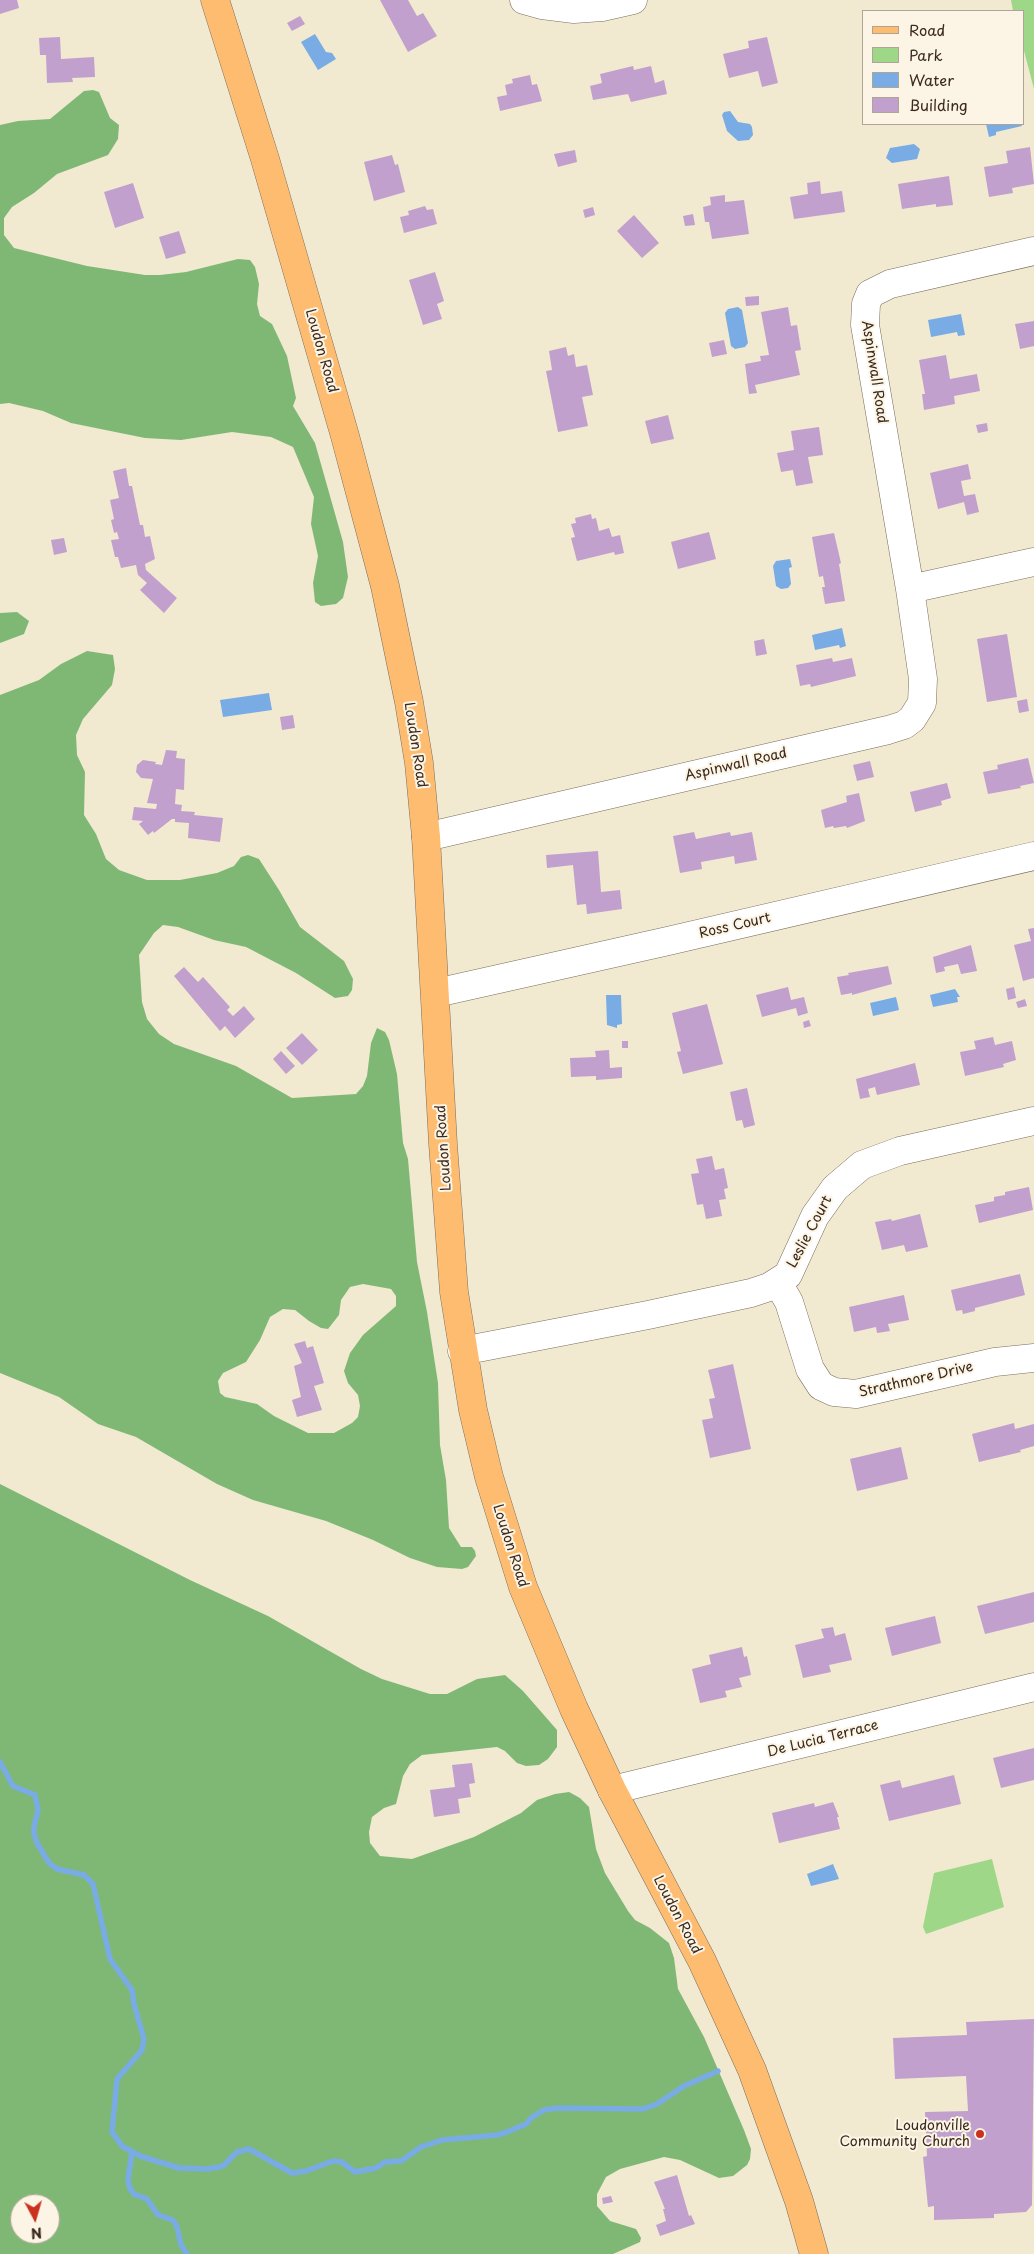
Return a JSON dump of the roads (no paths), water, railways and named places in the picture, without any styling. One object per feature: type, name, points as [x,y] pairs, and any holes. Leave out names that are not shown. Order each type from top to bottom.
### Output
[{"type":"main road","name":"Loudon Road","points":[[215,0],[314,325],[382,577],[409,702],[419,763],[426,837],[454,1292],[462,1351],[479,1440],[511,1553],[552,1661],[612,1790],[702,1961],[748,2061],[782,2149],[814,2254]]},
{"type":"street","points":[[524,0],[542,6],[574,9],[602,7],[634,0]]},
{"type":"street","name":"Aspinwall Road","points":[[426,837],[904,726],[919,711],[923,699],[923,680],[910,589],[865,325],[867,300],[875,290],[890,284],[1034,250]]},
{"type":"street","points":[[910,589],[1034,562]]},
{"type":"street","name":"Ross Court","points":[[436,993],[1034,856]]},
{"type":"street","name":"Leslie Court","points":[[462,1351],[760,1291],[778,1283],[790,1271],[815,1216],[841,1181],[862,1165],[900,1152],[1034,1121]]},
{"type":"street","name":"Strathmore Drive","points":[[778,1283],[789,1302],[813,1376],[822,1386],[834,1392],[856,1394],[995,1362],[1034,1358]]},
{"type":"street","name":"De Lucia Terrace","points":[[612,1790],[1034,1687]]},
{"type":"water","points":[[315,34],[326,52],[332,53],[336,59],[318,70],[301,42]]},
{"type":"water","points":[[730,111],[738,122],[750,124],[752,127],[753,135],[749,140],[738,141],[727,131],[722,115],[724,112]]},
{"type":"water","points":[[986,125],[1022,126],[996,132],[996,135],[989,137]]},
{"type":"water","points":[[914,144],[920,149],[917,159],[892,163],[886,158],[890,148]]},
{"type":"water","points":[[738,307],[742,310],[748,343],[745,347],[735,349],[731,346],[725,313],[728,309]]},
{"type":"water","points":[[961,314],[965,335],[958,336],[957,332],[931,337],[928,320]]},
{"type":"water","points":[[790,559],[792,567],[789,568],[791,584],[788,588],[781,589],[776,586],[773,566],[776,561]]},
{"type":"water","points":[[842,628],[846,646],[840,648],[839,645],[815,650],[812,635]]},
{"type":"water","points":[[269,693],[272,710],[223,717],[220,700]]},
{"type":"water","points":[[955,989],[960,997],[957,997],[958,1002],[933,1007],[930,995]]},
{"type":"water","points":[[606,995],[621,995],[622,1024],[617,1025],[617,1028],[607,1025]]},
{"type":"water","points":[[896,997],[899,1010],[873,1016],[870,1003]]},
{"type":"water","points":[[833,1864],[839,1879],[811,1886],[807,1874]]},
{"type":"waterway","points":[[0,1762],[13,1786],[35,1795],[38,1810],[34,1834],[49,1863],[57,1869],[84,1875],[93,1884],[110,1959],[132,1990],[144,2039],[142,2050],[117,2079],[112,2132],[122,2146],[140,2156],[179,2168],[208,2169],[223,2166],[237,2152],[249,2149],[292,2173],[306,2171],[333,2161],[342,2162],[355,2172],[376,2168],[385,2162],[401,2161],[421,2147],[442,2140],[497,2135],[507,2132],[526,2124],[531,2118],[544,2110],[557,2108],[643,2109],[657,2104],[684,2086],[718,2071]]},
{"type":"waterway","points":[[132,2152],[128,2179],[130,2189],[134,2194],[147,2199],[158,2215],[173,2220],[177,2227],[181,2245],[187,2254]]},
{"type":"place","name":"Loudonville Community Church","points":[[980,2134]]}]
